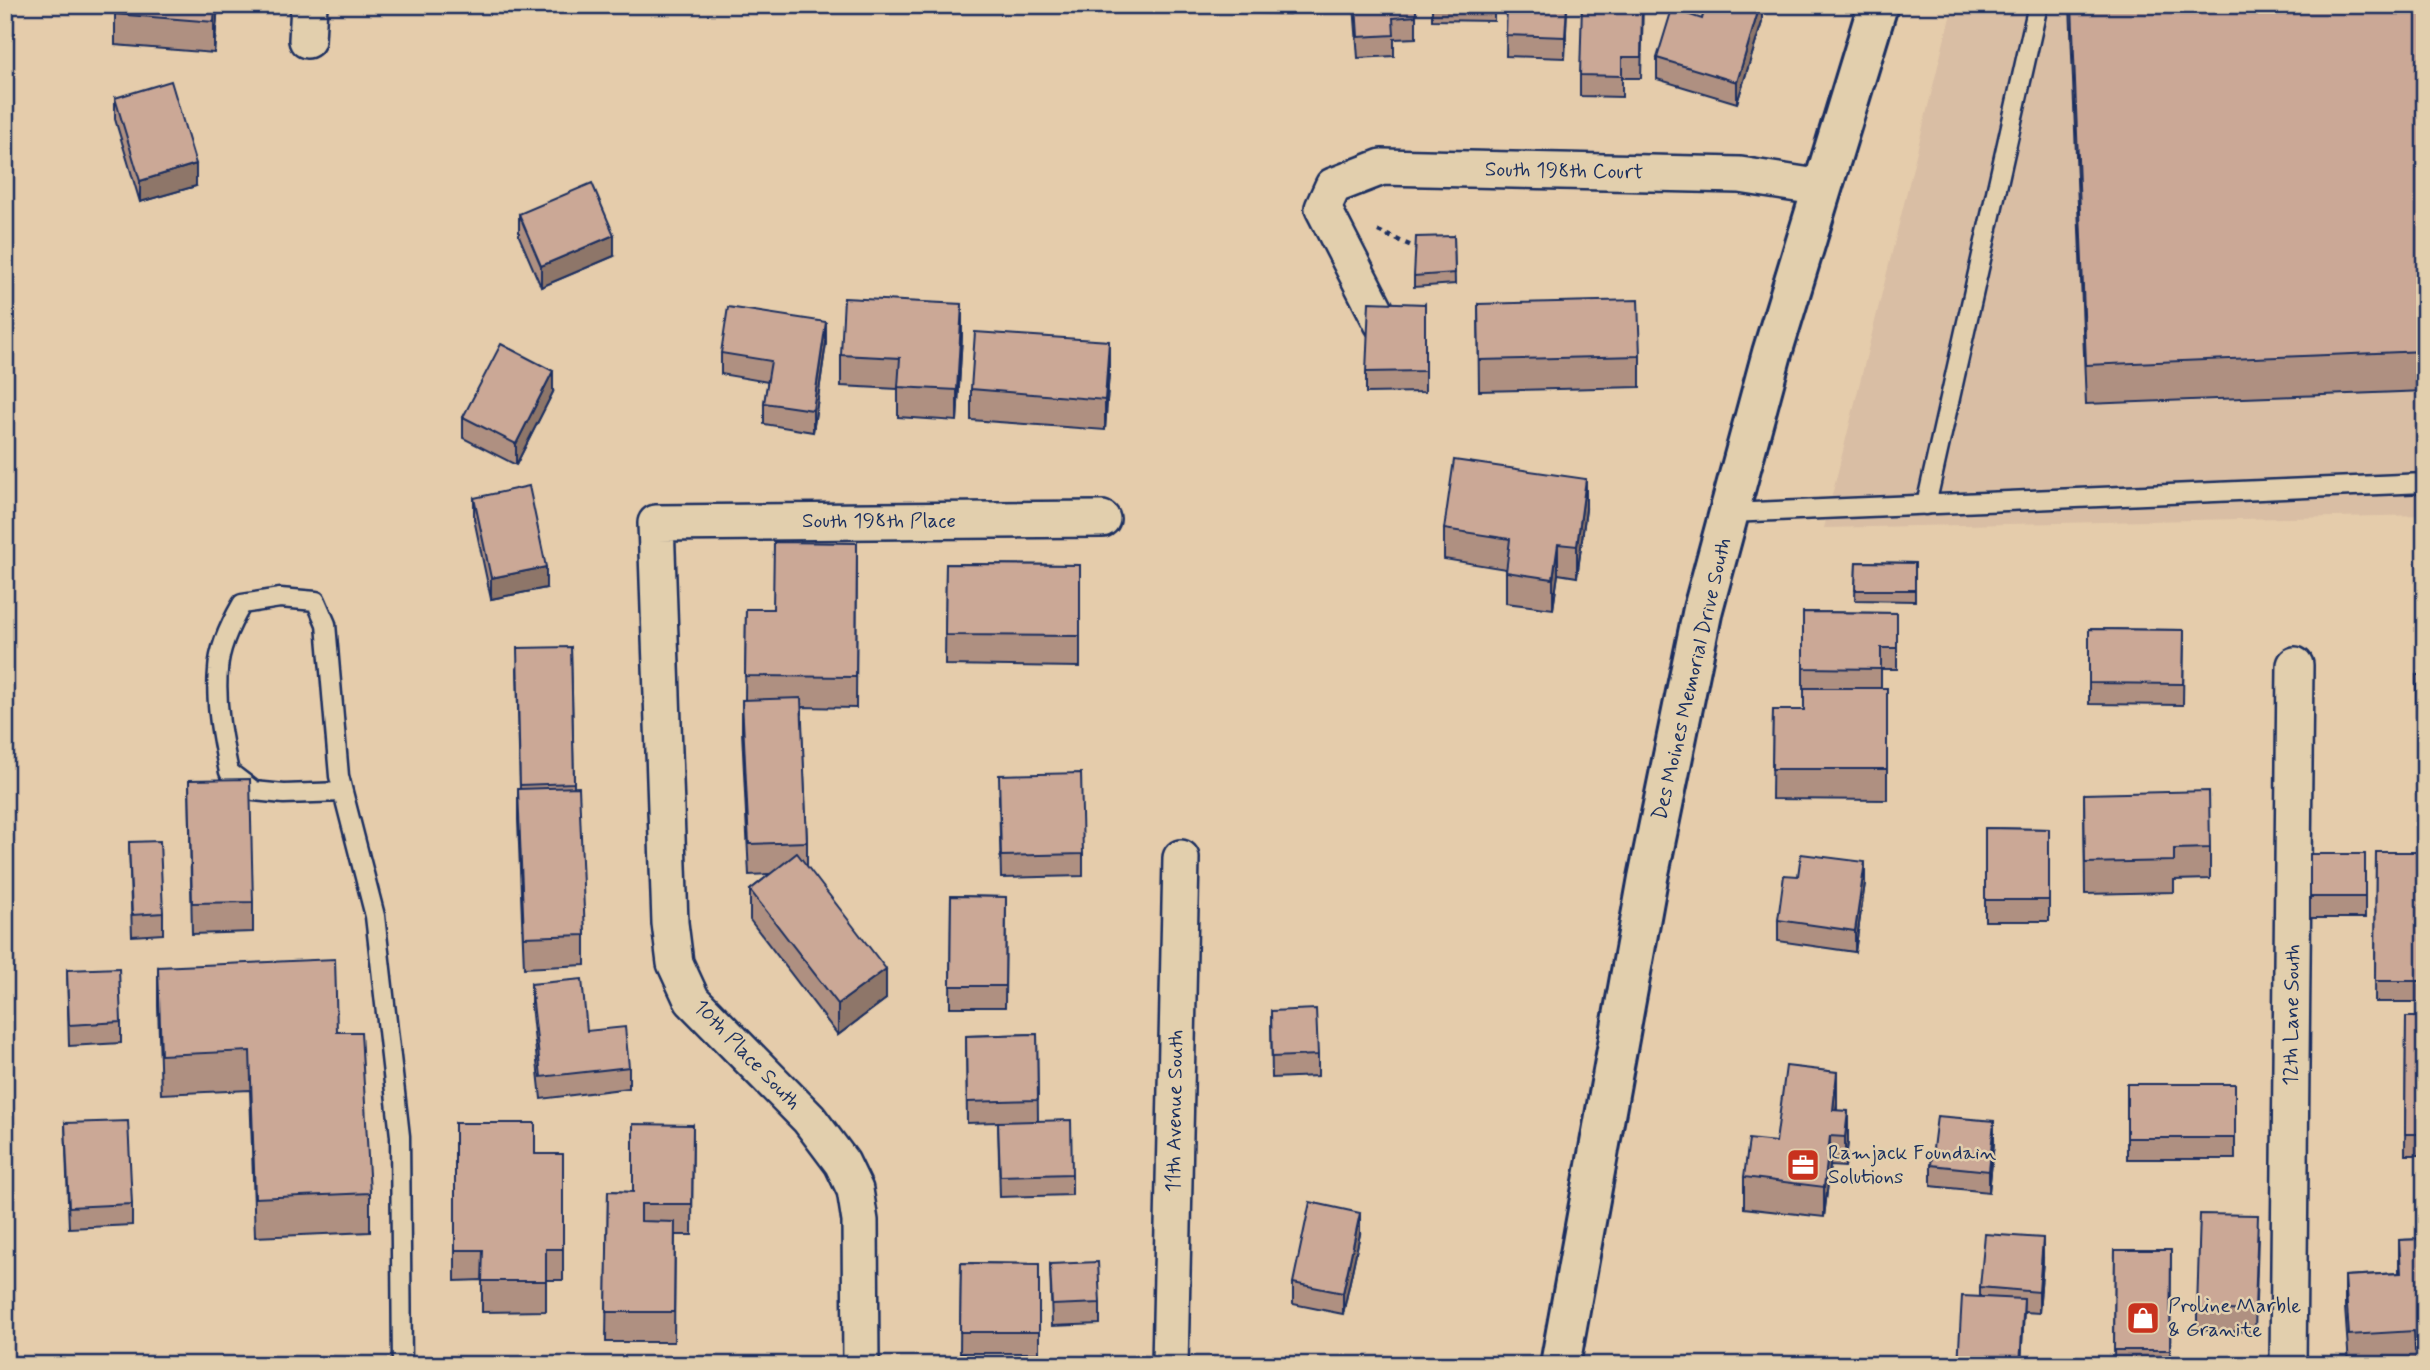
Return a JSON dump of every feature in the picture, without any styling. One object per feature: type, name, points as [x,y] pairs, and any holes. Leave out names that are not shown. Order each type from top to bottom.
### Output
[{"type":"main road","name":"Des Moines Memorial Drive South","points":[[1560,1365],[1651,865],[1703,609],[1772,353],[1878,5]]},
{"type":"street","points":[[307,40],[309,5]]},
{"type":"street","name":"South 198th Court","points":[[1382,323],[1323,208],[1333,186],[1382,167],[1740,175],[1823,188]]},
{"type":"street","name":"South 198th Place","points":[[656,523],[1102,519]]},
{"type":"street","name":"10th Place South","points":[[656,523],[670,923],[675,963],[692,1000],[809,1119],[842,1163],[855,1190],[860,1221],[860,1365]]},
{"type":"street","name":"12th Lane South","points":[[2288,1365],[2295,665]]},
{"type":"street","name":"11th Avenue South","points":[[1170,1365],[1181,858]]},
{"type":"lane","points":[[1926,505],[2038,5]]},
{"type":"lane","points":[[1729,513],[2425,483]]},
{"type":"lane","points":[[343,792],[284,794],[254,791],[229,772],[221,732],[218,668],[230,624],[242,604],[280,598],[316,601],[326,624],[339,776],[375,916],[400,1136],[402,1365]]},
{"type":"shaded area","points":[[1953,5],[2425,5],[2425,515],[1824,528]]},
{"type":"building","points":[[116,5],[215,5],[214,22],[115,14]]},
{"type":"building","points":[[1356,5],[1416,5],[1416,16],[1393,18],[1394,35],[1358,37]]},
{"type":"building","points":[[1507,5],[1567,5],[1565,37],[1506,35]]},
{"type":"building","points":[[1582,5],[1642,5],[1641,57],[1622,57],[1622,76],[1580,75]]},
{"type":"building","points":[[1706,5],[1760,5],[1737,82],[1657,58],[1672,9],[1702,19]]},
{"type":"building","points":[[2072,5],[2425,5],[2425,351],[2086,365]]},
{"type":"building","points":[[171,81],[196,164],[140,181],[115,98]]},
{"type":"building","points":[[592,183],[614,235],[541,266],[519,214]]},
{"type":"building","points":[[1454,236],[1455,273],[1414,276],[1416,237]]},
{"type":"building","points":[[844,298],[962,304],[957,390],[898,387],[900,358],[841,355]]},
{"type":"building","points":[[1638,300],[1640,356],[1479,360],[1478,304]]},
{"type":"building","points":[[1369,302],[1425,304],[1425,371],[1366,372]]},
{"type":"building","points":[[728,307],[826,322],[813,410],[764,403],[771,361],[721,353]]},
{"type":"building","points":[[975,332],[1109,341],[1105,400],[971,389]]},
{"type":"building","points":[[501,344],[553,371],[516,444],[463,417]]},
{"type":"building","points":[[1454,460],[1586,479],[1577,546],[1558,544],[1553,579],[1506,572],[1510,539],[1444,529]]},
{"type":"building","points":[[529,486],[546,567],[491,578],[474,498]]},
{"type":"building","points":[[774,542],[857,543],[856,677],[745,676],[746,609],[773,609]]},
{"type":"building","points":[[1856,562],[1915,563],[1915,590],[1855,590]]},
{"type":"building","points":[[946,564],[1080,565],[1080,636],[945,635]]},
{"type":"building","points":[[1803,612],[1897,613],[1897,648],[1881,648],[1881,669],[1803,668]]},
{"type":"building","points":[[2089,629],[2184,630],[2183,684],[2089,683]]},
{"type":"building","points":[[571,647],[574,783],[520,785],[517,648]]},
{"type":"building","points":[[2416,675],[2425,675],[2425,777],[2418,777]]},
{"type":"building","points":[[1804,688],[1887,688],[1887,769],[1772,769],[1773,710],[1804,710]]},
{"type":"building","points":[[801,698],[807,842],[749,844],[742,700]]},
{"type":"building","points":[[1081,773],[1083,854],[1001,856],[999,775]]},
{"type":"building","points":[[250,779],[253,902],[192,903],[189,780]]},
{"type":"building","points":[[579,787],[585,935],[524,937],[518,789]]},
{"type":"building","points":[[2209,791],[2210,848],[2174,849],[2174,861],[2085,863],[2084,794]]},
{"type":"building","points":[[1985,828],[2049,829],[2049,900],[1985,900]]},
{"type":"building","points":[[160,841],[163,913],[132,915],[129,842]]},
{"type":"building","points":[[2376,852],[2425,852],[2425,981],[2375,981]]},
{"type":"building","points":[[797,853],[886,969],[838,1004],[750,890]]},
{"type":"building","points":[[1801,854],[1865,862],[1855,931],[1778,920],[1784,875],[1798,876]]},
{"type":"building","points":[[2310,854],[2365,854],[2365,897],[2310,897]]},
{"type":"building","points":[[951,896],[1006,897],[1005,986],[950,986]]},
{"type":"building","points":[[335,959],[337,1032],[361,1032],[370,1193],[255,1198],[250,1051],[161,1055],[158,967]]},
{"type":"building","points":[[119,968],[121,1022],[69,1025],[67,970]]},
{"type":"building","points":[[582,979],[587,1031],[625,1027],[629,1067],[541,1077],[531,984]]},
{"type":"building","points":[[1316,1009],[1318,1055],[1272,1057],[1271,1011]]},
{"type":"building","points":[[2406,1017],[2425,1017],[2425,1134],[2405,1134]]},
{"type":"building","points":[[1037,1034],[1038,1100],[967,1102],[966,1036]]},
{"type":"building","points":[[1786,1066],[1837,1072],[1833,1110],[1848,1111],[1845,1137],[1830,1136],[1824,1187],[1744,1177],[1749,1139],[1776,1142]]},
{"type":"building","points":[[2127,1084],[2235,1084],[2235,1138],[2127,1138]]},
{"type":"building","points":[[1937,1116],[1994,1121],[1989,1171],[1931,1165]]},
{"type":"building","points":[[1071,1120],[1072,1174],[1000,1176],[998,1122]]},
{"type":"building","points":[[128,1121],[132,1204],[69,1207],[65,1123]]},
{"type":"building","points":[[455,1123],[535,1123],[535,1154],[563,1154],[563,1249],[546,1249],[546,1281],[482,1281],[483,1250],[455,1250]]},
{"type":"building","points":[[633,1124],[693,1125],[692,1204],[641,1204],[641,1221],[675,1222],[674,1312],[606,1312],[608,1191],[633,1192]]},
{"type":"building","points":[[1310,1202],[1360,1213],[1343,1293],[1293,1283]]},
{"type":"building","points":[[2200,1214],[2258,1215],[2255,1311],[2197,1309]]},
{"type":"building","points":[[1985,1234],[2043,1238],[2039,1292],[1980,1287]]},
{"type":"building","points":[[2425,1239],[2425,1350],[2415,1351],[2414,1331],[2349,1335],[2345,1276],[2401,1273],[2399,1240]]},
{"type":"building","name":"Proline Marble & Granite","points":[[2115,1250],[2171,1250],[2170,1350],[2114,1350]]},
{"type":"building","points":[[1098,1262],[1100,1303],[1052,1305],[1050,1264]]},
{"type":"building","points":[[961,1263],[1039,1264],[1039,1332],[960,1332]]},
{"type":"building","points":[[1962,1296],[2024,1299],[2020,1365],[1958,1365]]},
{"type":"place","name":"Ramjack Foundain Solutions","points":[[1803,1165]]},
{"type":"place","name":"Proline Marble & Granite","points":[[2143,1318]]}]
